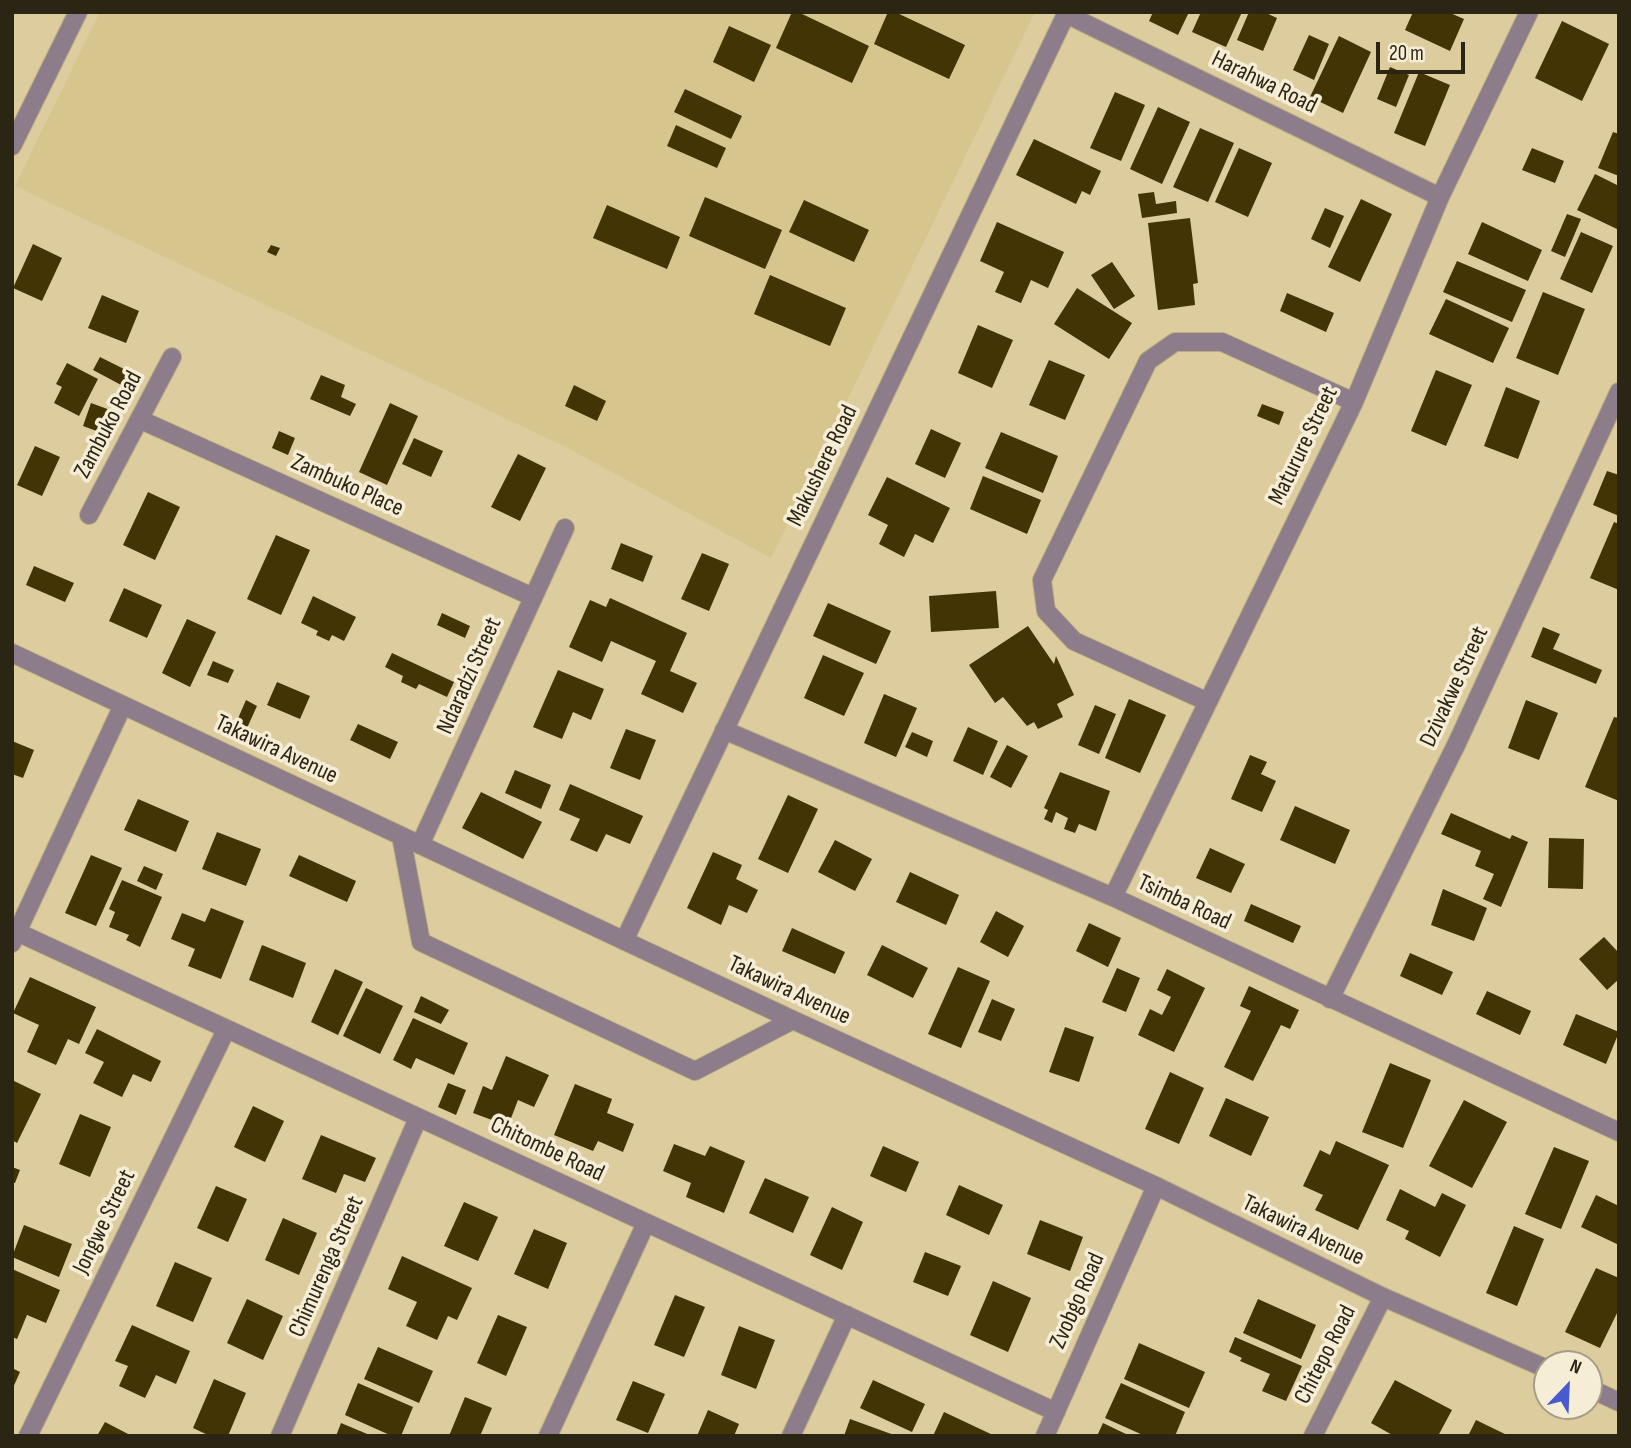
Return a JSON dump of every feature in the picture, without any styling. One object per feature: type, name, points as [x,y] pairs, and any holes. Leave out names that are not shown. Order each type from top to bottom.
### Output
[{"type":"street","points":[[13,145],[78,12]]},
{"type":"street","name":"Maturure Street","points":[[1113,897],[1354,402],[1440,197],[1529,12]]},
{"type":"street","name":"Harahwa Road","points":[[1067,13],[1440,197]]},
{"type":"street","name":"Makushere Road","points":[[624,941],[1067,13]]},
{"type":"street","points":[[1208,702],[1074,641],[1046,611],[1042,580],[1148,361],[1175,342],[1222,342],[1354,402]]},
{"type":"street","name":"Zambuko Road","points":[[89,515],[172,357]]},
{"type":"street","name":"Dzivakwe Street","points":[[1330,999],[1457,743],[1619,392]]},
{"type":"street","name":"Zambuko Place","points":[[141,420],[533,597]]},
{"type":"street","name":"Ndaradzi Street","points":[[420,845],[565,527]]},
{"type":"street","name":"Takawira Avenue","points":[[12,653],[793,1020],[1156,1186],[1383,1297],[1533,1363]]},
{"type":"street","points":[[15,938],[123,705]]},
{"type":"street","name":"Tsimba Road","points":[[724,730],[1113,897],[1619,1132]]},
{"type":"street","points":[[401,836],[421,942],[695,1071],[793,1020]]},
{"type":"street","name":"Chitombe Road","points":[[15,938],[226,1030],[1056,1412]]},
{"type":"street","name":"Jongwe Street","points":[[29,1436],[226,1030]]},
{"type":"street","name":"Chimurenga Street","points":[[280,1436],[418,1118]]},
{"type":"street","name":"Zvobgo Road","points":[[1045,1436],[1156,1186]]},
{"type":"street","points":[[548,1436],[646,1223]]},
{"type":"street","name":"Chitepo Road","points":[[1313,1436],[1383,1297]]},
{"type":"street","points":[[791,1436],[847,1315]]},
{"type":"shaded area","points":[[100,12],[1035,12],[771,558],[564,446],[15,186]]},
{"type":"building","points":[[792,12],[798,12],[869,46],[852,83],[776,48]]},
{"type":"building","points":[[888,12],[895,12],[965,45],[949,79],[874,44]]},
{"type":"building","points":[[1153,12],[1189,12],[1178,35],[1149,21]]},
{"type":"building","points":[[1201,12],[1242,12],[1226,47],[1192,32]]},
{"type":"building","points":[[1249,12],[1264,12],[1277,18],[1263,51],[1237,40]]},
{"type":"building","points":[[1413,12],[1448,12],[1464,19],[1450,51],[1405,30]]},
{"type":"building","points":[[1562,21],[1609,44],[1582,101],[1535,78]]},
{"type":"building","points":[[729,26],[771,45],[754,82],[713,62]]},
{"type":"building","points":[[1309,35],[1329,44],[1314,80],[1293,70]]},
{"type":"building","points":[[1339,36],[1371,52],[1343,113],[1310,97]]},
{"type":"building","points":[[1390,67],[1409,75],[1396,107],[1377,99]]},
{"type":"building","points":[[1419,72],[1450,85],[1425,146],[1394,133]]},
{"type":"building","points":[[685,89],[742,116],[731,139],[674,112]]},
{"type":"building","points":[[1115,92],[1145,105],[1121,161],[1090,148]]},
{"type":"building","points":[[1158,107],[1190,122],[1162,184],[1130,169]]},
{"type":"building","points":[[676,125],[726,148],[717,168],[667,146]]},
{"type":"building","points":[[1200,128],[1234,143],[1208,202],[1173,187]]},
{"type":"building","points":[[1613,132],[1619,134],[1619,176],[1598,168]]},
{"type":"building","points":[[1034,139],[1101,171],[1090,195],[1082,191],[1076,204],[1016,175]]},
{"type":"building","points":[[1239,148],[1272,163],[1248,217],[1215,202]]},
{"type":"building","points":[[1532,148],[1564,161],[1555,183],[1522,170]]},
{"type":"building","points":[[1595,174],[1619,186],[1619,230],[1577,210]]},
{"type":"building","points":[[1154,192],[1156,204],[1176,201],[1177,213],[1142,218],[1138,194]]},
{"type":"building","points":[[705,197],[782,230],[765,269],[689,236]]},
{"type":"building","points":[[1361,199],[1392,214],[1360,282],[1328,267]]},
{"type":"building","points":[[804,200],[869,230],[854,262],[789,232]]},
{"type":"building","points":[[607,205],[680,237],[667,269],[593,238]]},
{"type":"building","points":[[1325,208],[1344,216],[1330,248],[1311,239]]},
{"type":"building","points":[[1567,214],[1581,219],[1565,257],[1551,251]]},
{"type":"building","points":[[1190,218],[1198,283],[1193,284],[1195,305],[1158,310],[1148,223]]},
{"type":"building","points":[[997,222],[1064,252],[1048,288],[1031,280],[1021,303],[995,292],[1004,272],[980,261]]},
{"type":"building","points":[[1482,222],[1542,250],[1528,281],[1468,254]]},
{"type":"building","points":[[1581,232],[1613,246],[1592,293],[1560,279]]},
{"type":"building","points":[[33,244],[62,258],[42,301],[13,288]]},
{"type":"building","points":[[271,245],[280,248],[276,256],[267,252]]},
{"type":"building","points":[[1457,261],[1526,290],[1512,322],[1443,292]]},
{"type":"building","points":[[1112,262],[1135,296],[1114,309],[1091,275]]},
{"type":"building","points":[[770,275],[846,308],[830,346],[754,314]]},
{"type":"building","points":[[1077,288],[1132,323],[1109,359],[1054,324]]},
{"type":"building","points":[[1543,292],[1585,309],[1558,375],[1516,358]]},
{"type":"building","points":[[1287,293],[1334,313],[1326,332],[1280,311]]},
{"type":"building","points":[[102,295],[139,311],[126,343],[88,328]]},
{"type":"building","points":[[1446,299],[1509,328],[1493,363],[1429,334]]},
{"type":"building","points":[[978,325],[1013,340],[992,388],[958,373]]},
{"type":"building","points":[[100,357],[130,372],[123,386],[93,370]]},
{"type":"building","points":[[1049,360],[1085,375],[1065,420],[1029,405]]},
{"type":"building","points":[[67,363],[98,379],[79,416],[54,403],[62,387],[56,384]]},
{"type":"building","points":[[1436,370],[1472,385],[1446,446],[1411,431]]},
{"type":"building","points":[[321,375],[345,385],[341,397],[356,404],[350,416],[310,399]]},
{"type":"building","points":[[574,385],[606,401],[597,421],[565,406]]},
{"type":"building","points":[[1506,387],[1540,401],[1518,459],[1484,446]]},
{"type":"building","points":[[91,403],[110,410],[102,433],[83,426]]},
{"type":"building","points":[[390,403],[418,416],[387,485],[359,472]]},
{"type":"building","points":[[1262,404],[1284,412],[1279,425],[1257,416]]},
{"type":"building","points":[[931,429],[961,443],[945,478],[915,464]]},
{"type":"building","points":[[279,431],[295,438],[288,455],[272,448]]},
{"type":"building","points":[[1001,432],[1058,456],[1043,493],[985,468]]},
{"type":"building","points":[[414,438],[443,451],[431,477],[402,464]]},
{"type":"building","points":[[35,446],[60,457],[42,496],[17,485]]},
{"type":"building","points":[[518,454],[546,468],[520,521],[491,507]]},
{"type":"building","points":[[1607,471],[1619,475],[1619,516],[1593,505]]},
{"type":"building","points":[[983,476],[1041,500],[1027,534],[970,509]]},
{"type":"building","points":[[887,477],[950,508],[933,543],[915,534],[904,557],[879,544],[888,525],[868,515]]},
{"type":"building","points":[[148,492],[180,507],[155,560],[123,545]]},
{"type":"building","points":[[1614,522],[1619,524],[1619,590],[1590,578]]},
{"type":"building","points":[[276,535],[310,550],[281,615],[247,599]]},
{"type":"building","points":[[621,543],[653,556],[643,582],[611,569]]},
{"type":"building","points":[[702,553],[729,564],[709,611],[681,599]]},
{"type":"building","points":[[34,566],[74,583],[65,602],[26,585]]},
{"type":"building","points":[[124,588],[162,605],[147,638],[109,621]]},
{"type":"building","points":[[996,591],[999,628],[931,632],[929,596]]},
{"type":"building","points":[[313,596],[356,617],[344,641],[332,635],[329,641],[316,635],[318,631],[301,623]]},
{"type":"building","points":[[610,598],[687,633],[670,671],[697,683],[683,713],[641,694],[656,661],[611,641],[602,662],[569,647],[590,600],[606,607]]},
{"type":"building","points":[[828,603],[891,631],[876,664],[813,636]]},
{"type":"building","points":[[442,613],[470,626],[465,638],[437,625]]},
{"type":"building","points":[[187,619],[216,632],[190,687],[162,673]]},
{"type":"building","points":[[1028,626],[1054,664],[1056,656],[1074,695],[1057,704],[1063,717],[1038,729],[1034,722],[1027,726],[1003,697],[995,703],[969,665]]},
{"type":"building","points":[[1543,627],[1560,634],[1553,649],[1602,670],[1596,684],[1531,657]]},
{"type":"building","points":[[392,653],[454,682],[447,697],[419,684],[416,689],[401,682],[403,676],[385,667]]},
{"type":"building","points":[[823,655],[864,673],[844,716],[804,698]]},
{"type":"building","points":[[213,661],[234,670],[228,683],[207,675]]},
{"type":"building","points":[[558,670],[604,689],[591,720],[573,712],[562,739],[533,727]]},
{"type":"building","points":[[277,682],[310,696],[300,719],[267,705]]},
{"type":"building","points":[[884,694],[917,708],[896,757],[864,743]]},
{"type":"building","points":[[1129,699],[1166,715],[1140,773],[1105,758]]},
{"type":"building","points":[[246,700],[257,706],[247,728],[236,723]]},
{"type":"building","points":[[1526,700],[1558,713],[1539,760],[1508,748]]},
{"type":"building","points":[[1095,705],[1116,714],[1099,754],[1078,745]]},
{"type":"building","points":[[1614,717],[1619,718],[1619,801],[1585,787]]},
{"type":"building","points":[[358,724],[398,742],[390,759],[350,740]]},
{"type":"building","points":[[968,727],[998,741],[983,775],[953,761]]},
{"type":"building","points":[[626,729],[656,740],[640,780],[610,768]]},
{"type":"building","points":[[912,732],[933,741],[927,757],[905,747]]},
{"type":"building","points":[[12,741],[34,750],[23,778],[12,774]]},
{"type":"building","points":[[1007,745],[1028,756],[1011,788],[990,777]]},
{"type":"building","points":[[1250,755],[1267,762],[1261,774],[1276,781],[1262,812],[1231,799]]},
{"type":"building","points":[[515,770],[551,785],[541,809],[505,793]]},
{"type":"building","points":[[1060,772],[1110,791],[1096,831],[1079,824],[1075,833],[1064,829],[1068,818],[1056,812],[1052,823],[1044,819],[1048,810],[1044,808]]},
{"type":"building","points":[[570,784],[643,816],[630,844],[606,834],[597,852],[570,840],[580,819],[559,810]]},
{"type":"building","points":[[481,792],[542,822],[523,859],[462,828]]},
{"type":"building","points":[[788,795],[818,809],[788,873],[758,859]]},
{"type":"building","points":[[138,799],[189,821],[176,852],[124,830]]},
{"type":"building","points":[[1295,806],[1350,830],[1335,864],[1280,840]]},
{"type":"building","points":[[1451,813],[1510,839],[1512,835],[1528,842],[1501,907],[1483,899],[1494,874],[1475,866],[1481,851],[1441,834]]},
{"type":"building","points":[[217,832],[261,849],[246,886],[202,869]]},
{"type":"building","points":[[1549,838],[1584,839],[1583,889],[1548,888]]},
{"type":"building","points":[[835,840],[872,859],[855,891],[818,872]]},
{"type":"building","points":[[1210,848],[1245,864],[1231,893],[1196,878]]},
{"type":"building","points":[[713,852],[742,865],[736,879],[758,890],[747,913],[729,905],[721,925],[687,908]]},
{"type":"building","points":[[91,855],[122,868],[96,926],[65,913]]},
{"type":"building","points":[[299,855],[356,881],[347,902],[289,876]]},
{"type":"building","points":[[144,866],[163,874],[156,890],[137,881]]},
{"type":"building","points":[[910,872],[959,895],[946,925],[896,902]]},
{"type":"building","points":[[122,880],[162,897],[140,947],[126,940],[129,935],[109,927],[115,912],[109,909]]},
{"type":"building","points":[[1443,889],[1487,908],[1474,941],[1431,925]]},
{"type":"building","points":[[1251,904],[1301,926],[1293,943],[1244,921]]},
{"type":"building","points":[[211,908],[244,921],[221,979],[188,966],[195,949],[171,939],[182,913],[205,922]]},
{"type":"building","points":[[996,911],[1024,926],[1008,957],[980,942]]},
{"type":"building","points":[[1089,923],[1121,938],[1108,967],[1076,951]]},
{"type":"building","points":[[792,928],[845,952],[835,974],[782,951]]},
{"type":"building","points":[[1604,937],[1619,953],[1619,979],[1607,990],[1579,959]]},
{"type":"building","points":[[262,945],[306,963],[293,998],[249,980]]},
{"type":"building","points":[[882,945],[928,968],[913,998],[867,975]]},
{"type":"building","points":[[1410,953],[1453,972],[1442,995],[1400,976]]},
{"type":"building","points":[[958,967],[990,981],[961,1048],[928,1034]]},
{"type":"building","points":[[1117,968],[1140,978],[1126,1012],[1102,1002]]},
{"type":"building","points":[[335,969],[363,982],[338,1035],[311,1022]]},
{"type":"building","points":[[1167,969],[1205,988],[1174,1052],[1138,1035],[1150,1009],[1162,1015],[1171,997],[1157,990]]},
{"type":"building","points":[[30,977],[96,1007],[79,1044],[68,1039],[56,1065],[27,1052],[39,1025],[13,1013]]},
{"type":"building","points":[[1249,986],[1299,1010],[1290,1029],[1281,1025],[1253,1081],[1224,1067],[1251,1011],[1240,1006]]},
{"type":"building","points":[[366,988],[403,1006],[380,1054],[343,1036]]},
{"type":"building","points":[[1487,991],[1531,1011],[1520,1035],[1476,1014]]},
{"type":"building","points":[[421,996],[449,1010],[441,1024],[414,1012]]},
{"type":"building","points":[[992,999],[1015,1009],[1001,1041],[978,1032]]},
{"type":"building","points":[[1576,1014],[1619,1032],[1606,1064],[1563,1045]]},
{"type":"building","points":[[413,1018],[468,1043],[454,1075],[416,1058],[411,1069],[393,1060]]},
{"type":"building","points":[[1065,1027],[1094,1037],[1079,1082],[1049,1072]]},
{"type":"building","points":[[97,1029],[161,1061],[151,1082],[133,1074],[122,1097],[93,1083],[104,1062],[85,1053]]},
{"type":"building","points":[[506,1056],[549,1075],[534,1107],[518,1100],[508,1126],[473,1113],[483,1086],[492,1090]]},
{"type":"building","points":[[1390,1063],[1431,1080],[1403,1148],[1362,1132]]},
{"type":"building","points":[[1170,1072],[1204,1088],[1179,1144],[1145,1129]]},
{"type":"building","points":[[12,1080],[41,1094],[17,1143],[12,1140]]},
{"type":"building","points":[[448,1083],[466,1090],[456,1115],[438,1107]]},
{"type":"building","points":[[575,1084],[612,1099],[607,1113],[634,1124],[623,1152],[598,1141],[593,1151],[554,1135]]},
{"type":"building","points":[[1226,1098],[1269,1117],[1251,1156],[1209,1136]]},
{"type":"building","points":[[1464,1100],[1507,1122],[1472,1188],[1429,1166]]},
{"type":"building","points":[[253,1106],[284,1121],[265,1162],[234,1147]]},
{"type":"building","points":[[80,1114],[111,1127],[90,1177],[59,1164]]},
{"type":"building","points":[[321,1135],[376,1158],[365,1182],[344,1174],[336,1193],[302,1179]]},
{"type":"building","points":[[1336,1141],[1389,1165],[1358,1230],[1315,1210],[1323,1195],[1303,1186],[1320,1150],[1330,1155]]},
{"type":"building","points":[[674,1144],[705,1156],[710,1146],[745,1161],[724,1213],[686,1197],[691,1183],[663,1171]]},
{"type":"building","points":[[883,1146],[919,1162],[906,1192],[870,1176]]},
{"type":"building","points":[[1554,1147],[1589,1161],[1561,1229],[1525,1214]]},
{"type":"building","points":[[12,1167],[20,1170],[15,1183],[12,1183]]},
{"type":"building","points":[[765,1178],[809,1197],[793,1233],[749,1213]]},
{"type":"building","points":[[959,1185],[1003,1205],[989,1235],[946,1215]]},
{"type":"building","points":[[216,1186],[247,1199],[228,1242],[197,1228]]},
{"type":"building","points":[[1400,1189],[1435,1207],[1442,1193],[1466,1205],[1440,1257],[1405,1239],[1409,1231],[1386,1220]]},
{"type":"building","points":[[1596,1195],[1619,1206],[1619,1245],[1581,1227]]},
{"type":"building","points":[[464,1202],[498,1217],[478,1261],[444,1246]]},
{"type":"building","points":[[832,1207],[863,1222],[842,1270],[810,1255]]},
{"type":"building","points":[[283,1218],[317,1233],[299,1275],[265,1260]]},
{"type":"building","points":[[1040,1220],[1083,1237],[1070,1271],[1027,1254]]},
{"type":"building","points":[[24,1225],[72,1244],[59,1277],[12,1257]]},
{"type":"building","points":[[1514,1226],[1544,1239],[1517,1306],[1486,1293]]},
{"type":"building","points":[[534,1229],[567,1243],[548,1289],[514,1274]]},
{"type":"building","points":[[925,1252],[961,1266],[948,1296],[913,1282]]},
{"type":"building","points":[[402,1256],[472,1288],[457,1320],[448,1316],[437,1340],[406,1326],[417,1302],[388,1289]]},
{"type":"building","points":[[175,1262],[212,1278],[193,1322],[156,1306]]},
{"type":"building","points":[[1596,1268],[1619,1278],[1619,1309],[1600,1348],[1565,1332]]},
{"type":"building","points":[[12,1269],[60,1290],[46,1323],[27,1315],[17,1339],[12,1337]]},
{"type":"building","points":[[993,1281],[1031,1298],[1008,1352],[970,1335]]},
{"type":"building","points":[[675,1295],[705,1307],[684,1357],[654,1345]]},
{"type":"building","points":[[247,1299],[283,1316],[263,1360],[227,1343]]},
{"type":"building","points":[[1258,1299],[1316,1325],[1301,1359],[1243,1333]]},
{"type":"building","points":[[498,1315],[527,1327],[506,1376],[477,1363]]},
{"type":"building","points":[[132,1325],[190,1351],[176,1384],[156,1375],[145,1398],[119,1386],[128,1366],[115,1361]]},
{"type":"building","points":[[739,1326],[775,1340],[756,1389],[721,1375]]},
{"type":"building","points":[[1235,1337],[1302,1366],[1286,1401],[1262,1391],[1270,1374],[1240,1361],[1242,1358],[1229,1352]]},
{"type":"building","points":[[1139,1343],[1205,1372],[1189,1408],[1124,1379]]},
{"type":"building","points":[[378,1347],[433,1371],[419,1403],[364,1379]]},
{"type":"building","points":[[12,1368],[20,1372],[12,1390]]},
{"type":"building","points":[[214,1379],[246,1393],[228,1436],[210,1436],[193,1428]]},
{"type":"building","points":[[873,1380],[925,1404],[912,1432],[860,1408]]},
{"type":"building","points":[[1395,1380],[1452,1410],[1438,1436],[1394,1436],[1371,1423]]},
{"type":"building","points":[[633,1381],[665,1394],[648,1433],[616,1420]]},
{"type":"building","points":[[358,1383],[413,1407],[401,1436],[392,1436],[345,1415]]},
{"type":"building","points":[[1121,1383],[1185,1412],[1175,1436],[1145,1436],[1105,1418]]},
{"type":"building","points":[[465,1397],[492,1408],[480,1436],[449,1436]]},
{"type":"building","points":[[708,1410],[739,1424],[734,1436],[697,1436]]},
{"type":"building","points":[[944,1412],[995,1436],[933,1436]]},
{"type":"building","points":[[850,1419],[894,1435],[894,1436],[844,1436]]},
{"type":"building","points":[[1476,1420],[1509,1436],[1468,1436]]},
{"type":"building","points":[[105,1422],[132,1436],[97,1436]]},
{"type":"building","points":[[341,1423],[372,1436],[336,1436]]},
{"type":"building","points":[[1103,1423],[1130,1436],[1097,1436]]}]
